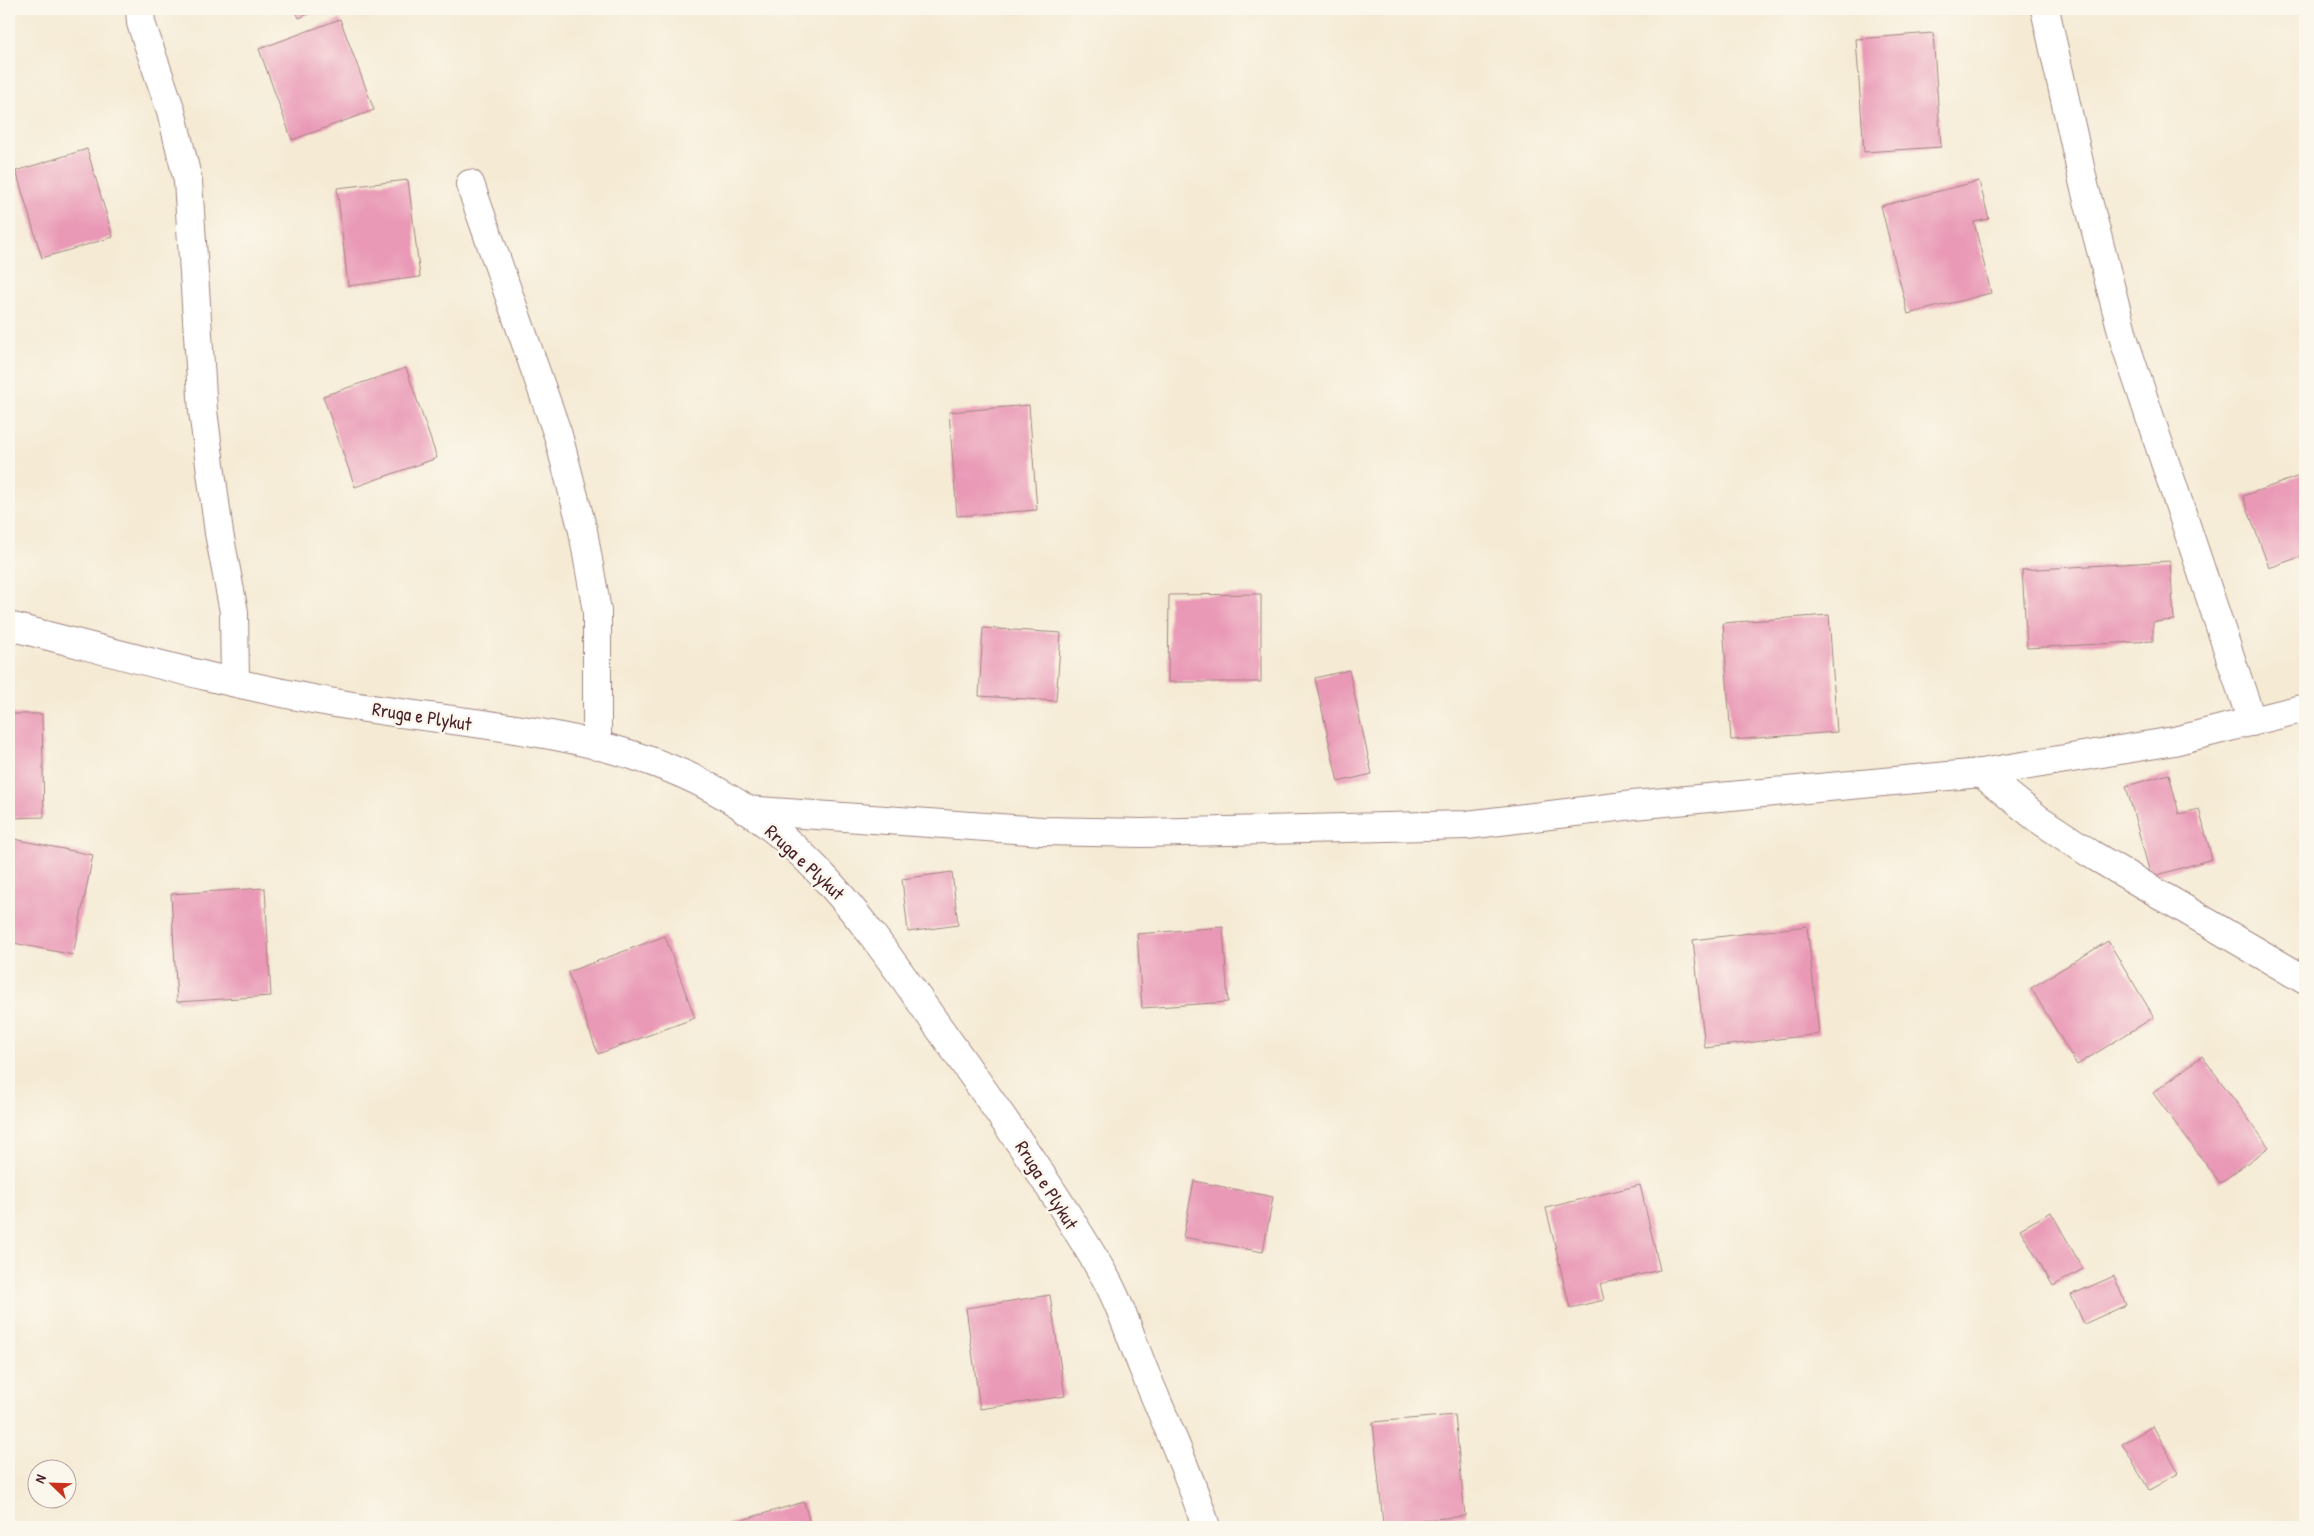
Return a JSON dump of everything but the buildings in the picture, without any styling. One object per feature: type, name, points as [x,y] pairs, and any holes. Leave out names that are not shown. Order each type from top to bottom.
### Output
[{"type":"street","points":[[140,9],[141,23],[171,112],[188,181],[203,411],[219,533],[234,612],[235,682]]},
{"type":"street","points":[[2045,9],[2084,185],[2125,343],[2252,722]]},
{"type":"street","points":[[470,184],[558,435],[583,531],[597,611],[597,746]]},
{"type":"street","name":"Rruga e Plykut","points":[[9,626],[235,682],[333,703],[558,737],[633,755],[674,770],[709,788],[780,834],[849,903],[1024,1147],[1107,1281],[1194,1491],[1206,1527]]},
{"type":"street","points":[[745,810],[1042,831],[1143,833],[1467,825],[1633,805],[1981,773],[2148,746],[2305,708]]},
{"type":"street","points":[[1981,773],[2038,818],[2091,854],[2305,980]]}]
